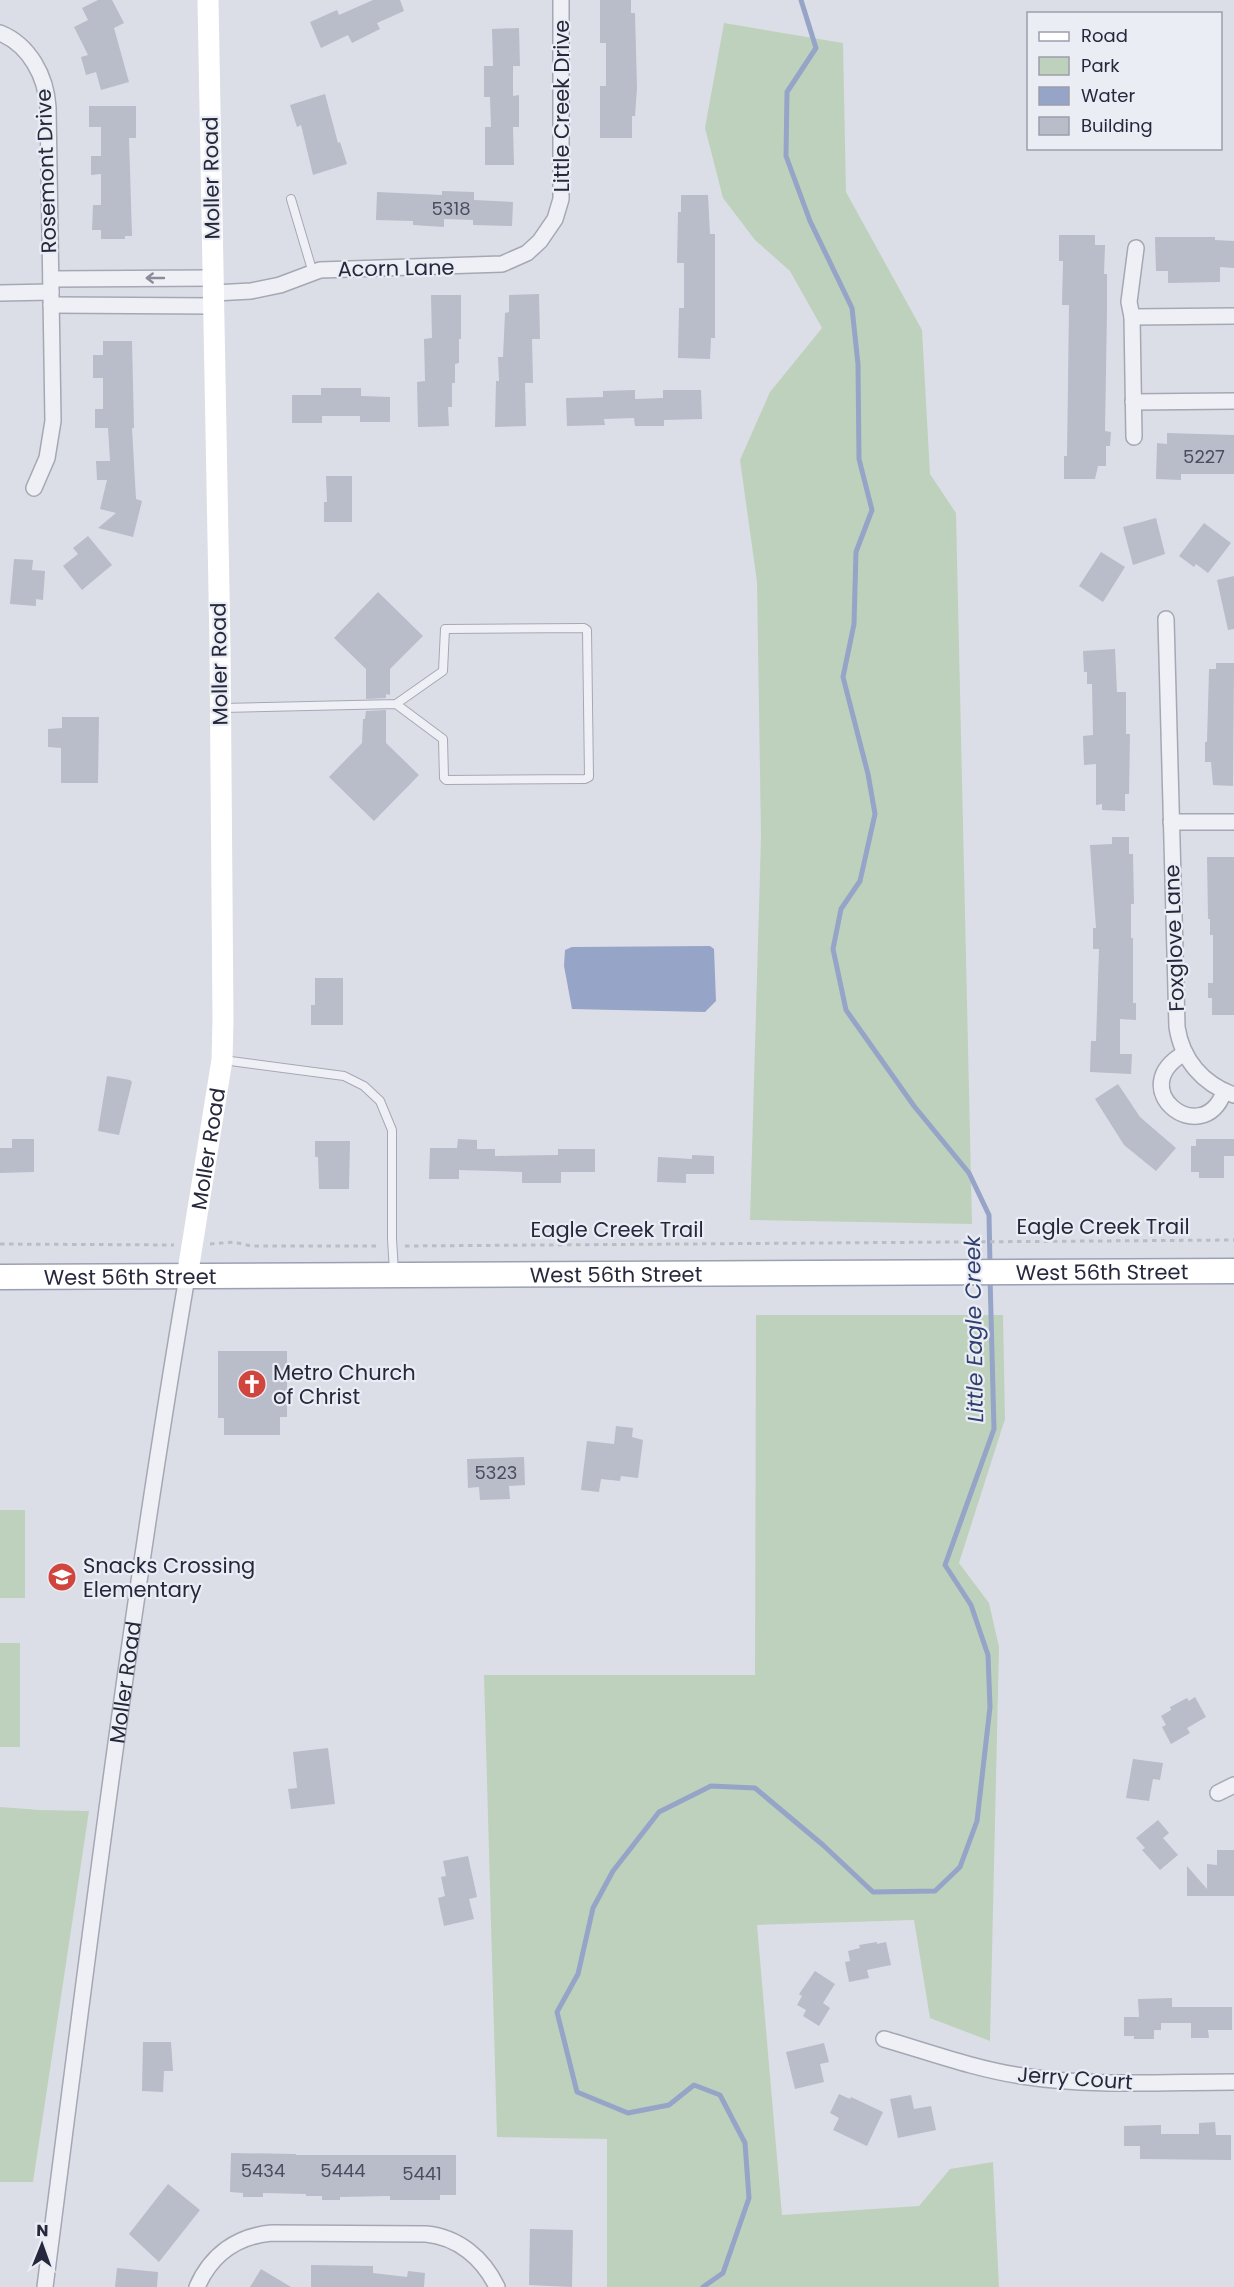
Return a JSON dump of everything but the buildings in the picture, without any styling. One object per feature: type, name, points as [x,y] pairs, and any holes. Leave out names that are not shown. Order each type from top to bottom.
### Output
[{"type":"main road","name":"West 56th Street","points":[[0,1277],[1234,1271]]},
{"type":"street","name":"Moller Road","points":[[45,2287],[142,1553],[194,1245],[222,1060],[220,708],[208,0]]},
{"type":"street","name":"Little Creek Drive","points":[[558,211],[562,188],[561,0]]},
{"type":"street","name":"Rosemont Drive","points":[[0,33],[19,45],[31,57],[46,89],[48,107],[53,421],[47,458],[34,488]]},
{"type":"street","name":"Acorn Lane","points":[[214,292],[251,291],[279,285],[320,270],[502,264],[534,248],[546,234],[558,211]]},
{"type":"street","points":[[1134,437],[1132,317],[1129,302],[1136,248]]},
{"type":"street","points":[[51,292],[214,292]]},
{"type":"street","points":[[0,293],[214,292]]},
{"type":"street","points":[[1132,317],[1234,315]]},
{"type":"street","points":[[1133,402],[1234,401]]},
{"type":"street","name":"Foxglove Lane","points":[[1166,619],[1176,1023],[1185,1053],[1203,1079],[1229,1093],[1214,1109],[1199,1116],[1177,1112],[1168,1104],[1161,1084],[1164,1072],[1171,1062],[1185,1053]]},
{"type":"street","points":[[1171,822],[1234,822]]},
{"type":"street","points":[[1218,1793],[1234,1785]]},
{"type":"street","name":"Jerry Court","points":[[884,2039],[1005,2073],[1033,2078],[1091,2082],[1234,2082]]},
{"type":"street","points":[[197,2287],[204,2272],[214,2259],[232,2244],[249,2236],[272,2233],[426,2234],[446,2238],[473,2254],[483,2264],[496,2287]]},
{"type":"lane","points":[[291,199],[313,273]]},
{"type":"lane","points":[[220,708],[396,704],[444,671],[443,633],[445,630],[584,628],[587,630],[589,777],[585,779],[446,780],[444,778],[443,739],[396,704]]},
{"type":"lane","points":[[222,1060],[344,1076],[364,1086],[380,1101],[392,1130],[394,1276]]},
{"type":"path","name":"Eagle Creek Trail","points":[[0,1244],[194,1245],[234,1242],[251,1246],[392,1246],[1234,1240]]},
{"type":"green space","points":[[724,23],[843,43],[846,192],[922,330],[930,474],[956,513],[972,1224],[750,1220],[761,837],[757,582],[740,460],[770,392],[822,328],[790,271],[755,240],[723,198],[705,128]]},
{"type":"green space","points":[[756,1315],[1003,1315],[1005,1419],[959,1563],[989,1603],[999,1647],[990,2041],[930,2018],[914,1920],[757,1925],[782,2215],[919,2206],[950,2169],[993,2162],[999,2287],[607,2287],[607,2139],[497,2137],[484,1675],[755,1675]]},
{"type":"green space","points":[[0,1510],[25,1510],[25,1598],[0,1598]]},
{"type":"green space","points":[[0,1643],[20,1643],[20,1747],[0,1747]]},
{"type":"green space","points":[[0,1807],[89,1811],[33,2182],[0,2182]]},
{"type":"water","points":[[710,946],[714,949],[716,1001],[705,1012],[572,1009],[564,966],[565,950],[572,947]]},
{"type":"waterway","name":"Little Eagle Creek","points":[[801,0],[816,48],[787,92],[786,156],[810,221],[852,308],[858,364],[859,459],[872,510],[856,552],[854,624],[843,677],[868,774],[875,814],[860,881],[841,909],[833,949],[846,1010],[914,1106],[969,1173],[989,1215],[990,1265]]},
{"type":"waterway","name":"Little Eagle Creek","points":[[703,2287],[723,2273],[749,2198],[745,2143],[720,2095],[694,2085],[669,2105],[628,2113],[577,2092],[557,2012],[578,1974],[593,1908],[613,1871],[659,1812],[711,1786],[755,1788],[823,1845],[873,1892],[935,1891],[960,1867],[977,1821],[990,1707],[988,1655],[971,1605],[945,1565],[994,1429],[990,1277]]},
{"type":"place","name":"Metro Church of Christ","points":[[252,1384]]},
{"type":"place","name":"Snacks Crossing Elementary","points":[[62,1577]]}]
